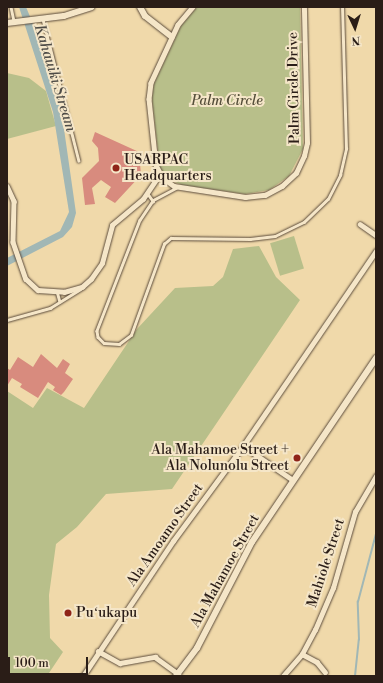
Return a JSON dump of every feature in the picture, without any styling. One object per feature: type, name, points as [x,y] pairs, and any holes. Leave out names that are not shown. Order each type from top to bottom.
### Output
[{"type":"street","points":[[7,23],[43,19],[92,7]]},
{"type":"street","points":[[140,7],[145,16],[172,37]]},
{"type":"street","points":[[178,188],[160,174],[155,160],[149,94],[152,78],[172,37],[193,7]]},
{"type":"street","name":"Palm Circle Drive","points":[[178,188],[258,196],[282,186],[296,173],[307,143],[304,7]]},
{"type":"street","points":[[7,186],[14,201],[12,236],[18,261],[31,286],[42,291],[57,291],[82,287],[102,263],[112,225],[148,194],[160,174]]},
{"type":"street","points":[[360,224],[376,235]]},
{"type":"street","name":"Ala Amoamo Street","points":[[83,676],[98,651],[243,446],[376,251]]},
{"type":"street","name":"Ala Mahamoe Street","points":[[177,675],[197,648],[252,542],[376,358]]},
{"type":"street","points":[[243,446],[293,480]]},
{"type":"street","name":"Mahiole Street","points":[[283,676],[302,654],[333,588],[355,512],[376,476]]},
{"type":"street","points":[[98,651],[120,663],[155,657],[177,675]]},
{"type":"street","points":[[302,654],[320,664],[325,672]]},
{"type":"lane","points":[[11,7],[14,22]]},
{"type":"lane","points":[[178,188],[153,201],[140,220],[98,331],[100,340],[107,344],[119,344],[131,335],[163,247],[171,238],[250,239],[275,236],[304,222],[328,198],[340,175],[346,149],[342,7]]},
{"type":"lane","points":[[43,19],[79,161]]},
{"type":"lane","points":[[148,194],[153,201]]},
{"type":"lane","points":[[7,320],[60,302],[82,287]]},
{"type":"lane","points":[[57,291],[60,302]]},
{"type":"green space","name":"Palm Circle","points":[[197,7],[300,7],[303,149],[289,176],[269,190],[245,194],[182,185],[168,179],[160,169],[152,99],[154,84],[181,26]]},
{"type":"green space","points":[[7,73],[29,78],[46,91],[56,126],[7,139]]},
{"type":"green space","points":[[294,236],[304,269],[280,276],[270,243]]},
{"type":"green space","points":[[259,246],[276,277],[300,300],[172,489],[106,494],[77,527],[56,544],[49,595],[50,638],[63,652],[47,676],[7,676],[7,391],[33,408],[47,388],[84,408],[137,329],[175,288],[213,286],[223,277],[233,249]]},
{"type":"water","points":[[19,7],[26,7],[60,101],[76,213],[72,227],[63,237],[7,266],[7,258],[60,231],[69,212],[53,112]]},
{"type":"building","name":"USARPAC Headquarters","points":[[95,132],[139,152],[141,175],[115,203],[105,197],[111,187],[101,180],[92,188],[95,204],[85,205],[82,178],[99,161],[98,148],[92,141]]},
{"type":"building","points":[[41,354],[57,368],[63,359],[70,364],[65,373],[73,379],[61,395],[53,390],[55,387],[48,382],[38,398],[20,387],[22,384],[12,378],[7,386],[7,368],[10,370],[18,357],[33,367]]},
{"type":"waterway","points":[[355,676],[359,640],[358,602],[376,534]]},
{"type":"place","name":"USARPAC Headquarters","points":[[116,168]]},
{"type":"place","name":"Ala Mahamoe Street + Ala Nolunolu Street","points":[[297,458]]},
{"type":"place","name":"Puʻukapu","points":[[68,613]]},
{"type":"water label","name":"Kahauiki Stream","points":[[55,78]]}]
